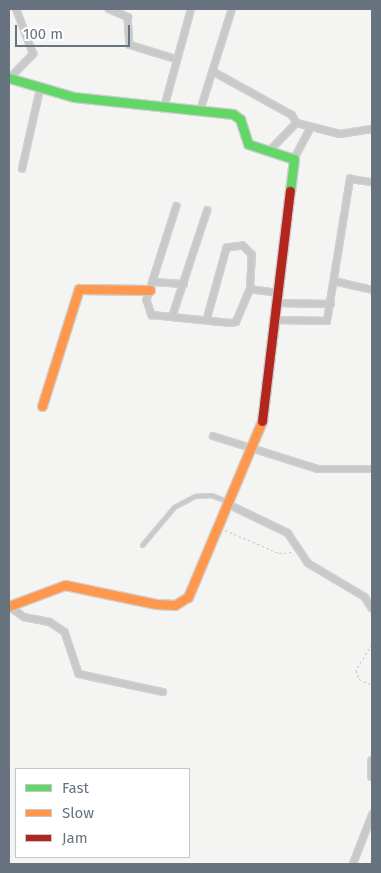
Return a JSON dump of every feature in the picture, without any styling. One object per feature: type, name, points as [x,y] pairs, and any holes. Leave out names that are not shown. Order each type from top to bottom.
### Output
[{"type":"street","points":[[16,9],[32,54],[9,78],[40,89],[164,108],[237,115],[245,140],[294,159]]},
{"type":"street","points":[[109,9],[128,17],[130,45],[176,59]]},
{"type":"street","points":[[164,108],[191,9]]},
{"type":"street","points":[[200,111],[214,72],[232,9]]},
{"type":"street","points":[[214,72],[285,109],[297,123],[310,129],[340,134],[372,130]]},
{"type":"street","points":[[22,169],[40,89]]},
{"type":"street","points":[[270,150],[297,123]]},
{"type":"street","points":[[9,606],[72,585],[156,604],[182,603],[220,528],[255,447],[276,320],[294,159],[310,129]]},
{"type":"street","points":[[276,320],[325,322],[331,304],[350,179],[372,182]]},
{"type":"street","points":[[177,206],[152,286],[149,312],[172,317],[207,320],[236,322],[250,289],[252,255],[243,246],[232,244],[224,252],[207,320]]},
{"type":"street","points":[[172,317],[208,211]]},
{"type":"street","points":[[334,281],[372,289]]},
{"type":"street","points":[[42,406],[79,289],[184,284]]},
{"type":"street","points":[[250,289],[279,293]]},
{"type":"street","points":[[278,303],[331,304]]},
{"type":"street","points":[[213,436],[255,447],[318,469],[372,468]]},
{"type":"street","points":[[231,504],[282,529],[308,564],[365,597],[372,608]]},
{"type":"street","points":[[9,606],[24,617],[50,622],[65,632],[79,674],[163,692]]},
{"type":"street","points":[[372,760],[372,777]]},
{"type":"street","points":[[353,864],[372,815]]},
{"type":"lane","points":[[142,545],[174,507],[195,496],[211,495],[231,504]]},
{"type":"path","points":[[220,528],[280,553],[296,549]]},
{"type":"path","points":[[372,644],[356,670],[359,680],[372,685]]},
{"type":"traffic: fast","points":[[9,78],[74,97],[233,114],[240,119],[248,144],[294,159],[290,191]]},
{"type":"traffic: slow","points":[[42,406],[79,289],[150,290]]},
{"type":"traffic: slow","points":[[9,606],[65,585],[156,604],[175,605],[188,597],[262,421]]},
{"type":"traffic: jam","points":[[262,421],[290,191]]}]
